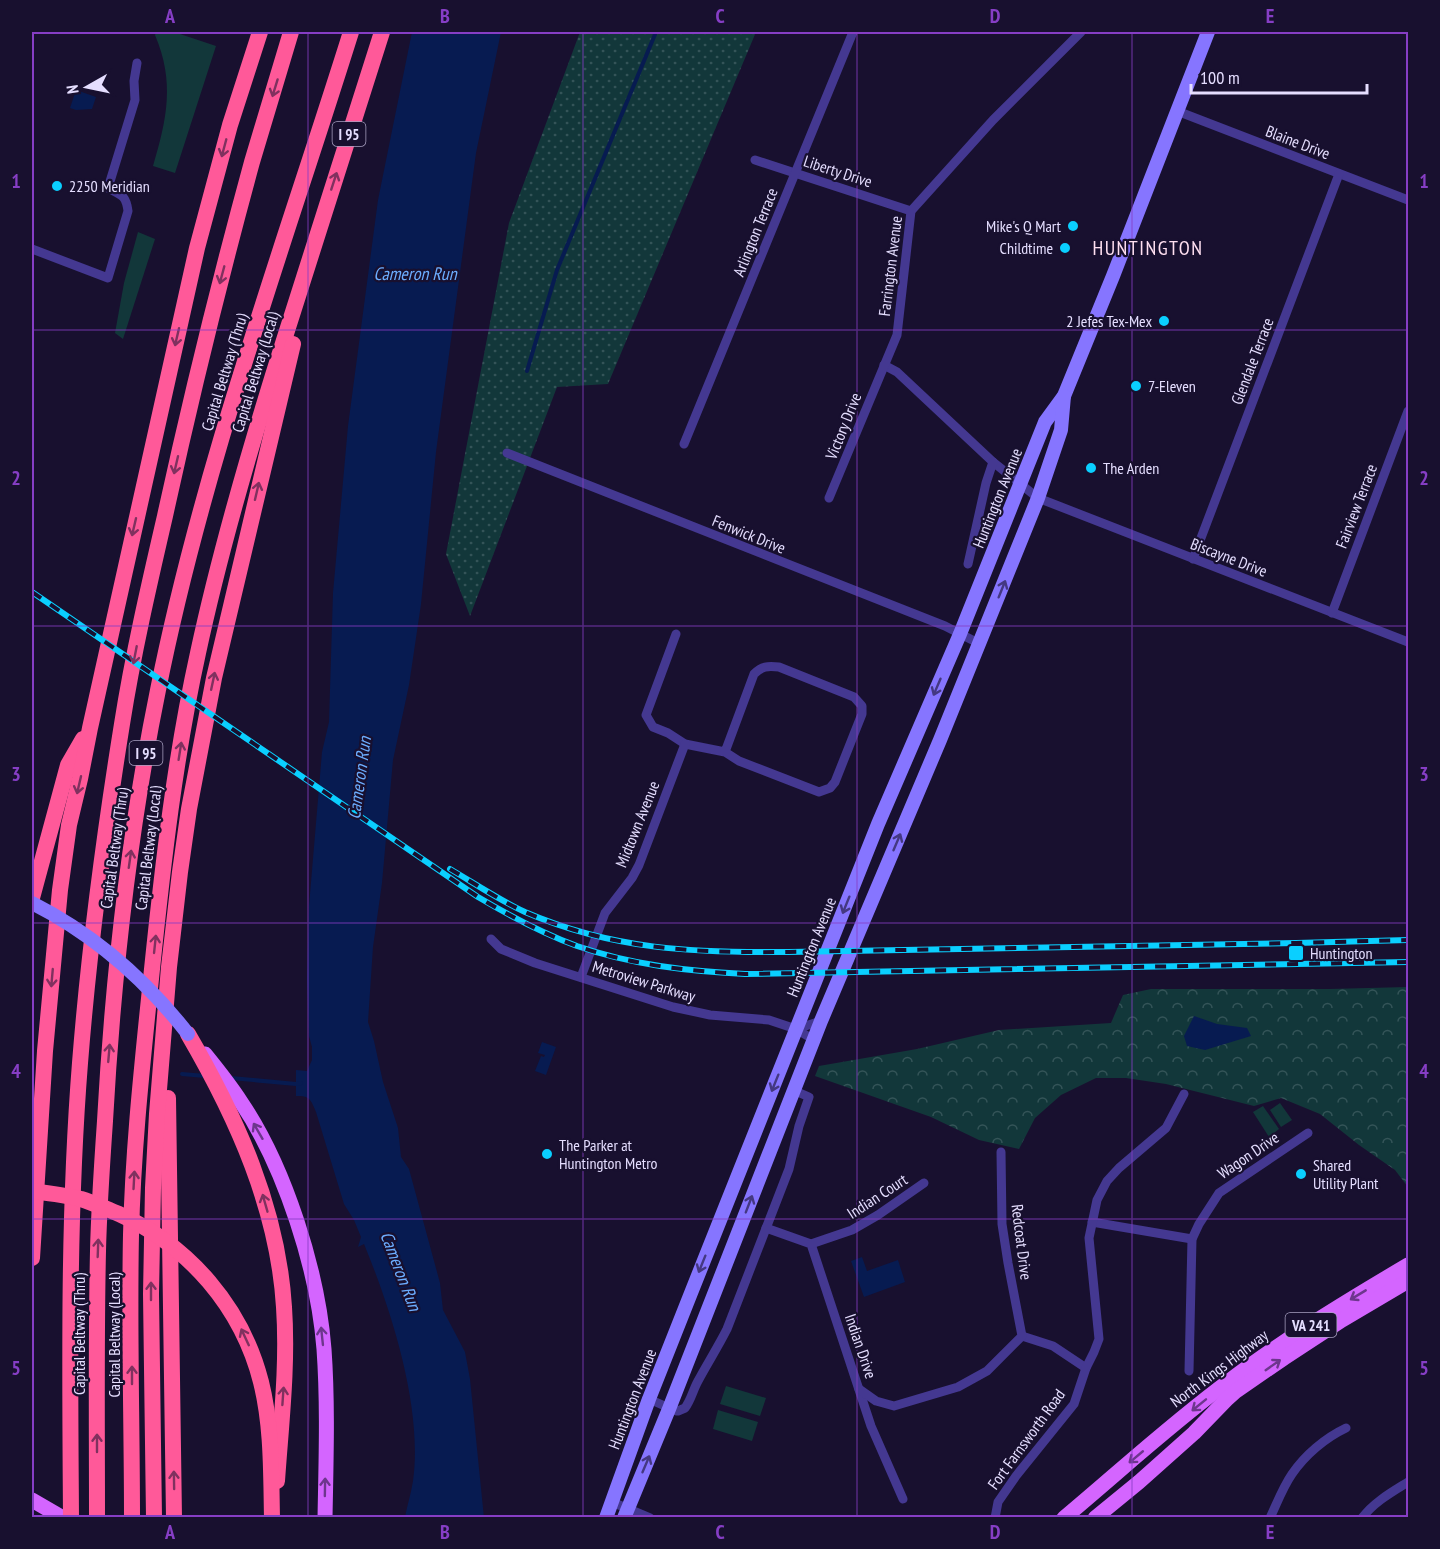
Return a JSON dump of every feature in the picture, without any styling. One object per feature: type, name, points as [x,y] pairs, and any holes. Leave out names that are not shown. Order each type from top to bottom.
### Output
[{"type":"highway","points":[[32,1258],[45,1051],[60,890],[69,825],[197,248],[230,125],[260,32]]},
{"type":"highway","name":"Capital Beltway (Thru)","points":[[71,1518],[70,1284],[79,1076],[100,873],[116,762],[136,646],[196,376],[253,160],[291,32]]},
{"type":"highway","name":"Capital Beltway (Thru)","points":[[97,1510],[98,1248],[105,1123],[113,1005],[123,909],[141,782],[160,677],[190,550],[228,417],[351,32]]},
{"type":"highway","name":"Capital Beltway (Local)","points":[[132,1518],[131,1234],[135,1154],[141,1071],[173,795],[197,655],[242,474],[382,32]]},
{"type":"highway","points":[[154,1518],[151,1294],[153,1188],[170,967],[189,809],[214,678],[282,394],[316,237]]},
{"type":"highway","points":[[32,898],[68,765],[90,728]]},
{"type":"highway","points":[[170,967],[168,1106],[174,1518]]},
{"type":"highway","points":[[188,1034],[242,1138],[258,1180],[275,1243],[284,1306],[285,1339],[273,1518]]},
{"type":"highway","points":[[32,1191],[83,1200],[102,1206],[136,1223],[186,1258],[203,1274],[220,1296],[244,1335],[261,1383],[270,1440],[273,1518]]},
{"type":"main road","name":"Huntington Avenue","points":[[606,1518],[649,1399],[878,824],[960,634],[1045,422],[1064,396],[1208,32]]},
{"type":"main road","name":"Huntington Avenue","points":[[626,1513],[669,1409],[793,1090],[980,644],[1038,498],[1061,430],[1064,396]]},
{"type":"main road","points":[[32,903],[106,950],[154,994],[242,1103],[263,1140],[278,1173],[303,1244],[315,1292],[324,1349],[325,1518]]},
{"type":"main road","name":"North Kings Highway","points":[[1065,1518],[1231,1379],[1336,1308],[1408,1265]]},
{"type":"main road","name":"North Kings Highway","points":[[1095,1518],[1139,1482],[1236,1392],[1342,1320],[1408,1281]]},
{"type":"main road","points":[[32,1500],[63,1518]]},
{"type":"street","name":"Arlington Terrace","points":[[684,444],[853,32]]},
{"type":"street","name":"Farrington Avenue","points":[[884,365],[897,335],[911,211],[993,120],[1081,32]]},
{"type":"street","points":[[32,249],[108,278],[128,211],[127,201],[108,188],[135,100],[134,81],[137,63]]},
{"type":"street","name":"Blaine Drive","points":[[1176,111],[1408,200]]},
{"type":"street","name":"Liberty Drive","points":[[755,160],[911,211]]},
{"type":"street","name":"Glendale Terrace","points":[[1193,559],[1339,174]]},
{"type":"street","points":[[884,365],[897,372],[993,462],[1038,498]]},
{"type":"street","name":"Victory Drive","points":[[829,498],[884,365]]},
{"type":"street","name":"Fairview Terrace","points":[[1332,613],[1408,411]]},
{"type":"street","name":"Fenwick Drive","points":[[507,453],[945,626],[980,644]]},
{"type":"street","points":[[968,564],[993,462]]},
{"type":"street","name":"Biscayne Drive","points":[[1038,498],[1408,642]]},
{"type":"street","points":[[676,634],[646,715],[653,727],[686,744],[725,752],[739,761],[819,792],[830,789],[835,782],[862,714],[862,706],[854,697],[779,668],[760,668],[754,674],[725,752]]},
{"type":"street","name":"Midtown Avenue","points":[[581,977],[605,913],[632,878],[639,865],[686,744]]},
{"type":"street","name":"Metroview Parkway","points":[[491,939],[501,949],[535,963],[692,1012],[769,1020],[796,1029],[814,1040]]},
{"type":"street","points":[[796,1029],[821,1022]]},
{"type":"street","points":[[649,1399],[669,1409],[678,1411],[686,1408],[727,1329],[789,1169],[799,1125],[809,1097],[793,1090]]},
{"type":"street","name":"Fort Farnsworth Road","points":[[995,1518],[998,1502],[1016,1476],[1074,1404],[1099,1339],[1089,1238],[1097,1200],[1107,1182],[1119,1168],[1166,1128],[1184,1094]]},
{"type":"street","name":"Wagon Drive","points":[[1189,1371],[1192,1239],[1199,1224],[1219,1193],[1308,1133]]},
{"type":"street","name":"Redcoat Drive","points":[[1001,1152],[1002,1224],[1022,1336]]},
{"type":"street","name":"Indian Court","points":[[811,1244],[852,1230],[924,1183]]},
{"type":"street","points":[[1092,1222],[1192,1239]]},
{"type":"street","points":[[766,1228],[811,1244]]},
{"type":"street","name":"Indian Drive","points":[[811,1244],[871,1426],[903,1499]]},
{"type":"street","points":[[859,1389],[876,1401],[894,1406],[958,1387],[987,1371],[1022,1336],[1053,1346],[1086,1368]]},
{"type":"street","points":[[1270,1518],[1291,1475],[1302,1461],[1319,1445],[1346,1428]]},
{"type":"street","points":[[1362,1518],[1373,1505],[1408,1482]]},
{"type":"street","points":[[612,1502],[626,1513],[650,1518]]},
{"type":"green space","points":[[156,32],[174,32],[216,46],[175,173],[153,166],[167,101],[165,69]]},
{"type":"green space","points":[[580,32],[756,32],[608,384],[557,387],[470,616],[446,554],[509,223]]},
{"type":"green space","points":[[138,232],[155,239],[123,339],[115,333],[124,283]]},
{"type":"green space","points":[[1408,987],[1408,1187],[1395,1170],[1320,1114],[1281,1098],[1254,1106],[1166,1084],[1126,1078],[1096,1078],[1061,1095],[1035,1118],[1019,1149],[979,1140],[931,1117],[815,1076],[819,1066],[917,1049],[999,1030],[1111,1023],[1123,995],[1151,989]]},
{"type":"green space","points":[[1280,1103],[1292,1120],[1281,1127],[1270,1110]]},
{"type":"green space","points":[[1263,1106],[1279,1129],[1269,1137],[1253,1112]]},
{"type":"green space","points":[[726,1386],[766,1398],[760,1416],[720,1404]]},
{"type":"green space","points":[[718,1410],[758,1422],[752,1441],[713,1429]]},
{"type":"water","name":"Cameron Run","points":[[412,32],[501,32],[476,153],[436,452],[421,604],[409,685],[393,760],[382,883],[373,947],[368,1022],[383,1082],[398,1128],[401,1157],[409,1169],[440,1283],[443,1310],[465,1352],[470,1379],[484,1518],[405,1517],[413,1481],[415,1453],[414,1423],[403,1361],[375,1271],[364,1244],[358,1247],[361,1237],[344,1204],[313,1104],[304,1096],[296,1096],[296,1070],[307,1071],[312,1060],[307,979],[309,906],[322,752],[329,722],[333,593],[348,426],[378,200]]},
{"type":"water","points":[[76,90],[96,97],[92,109],[70,108]]},
{"type":"water","points":[[1194,1016],[1217,1024],[1247,1028],[1251,1036],[1205,1050],[1187,1046],[1184,1036]]},
{"type":"water","points":[[542,1042],[556,1047],[546,1075],[535,1071],[541,1056],[545,1055],[538,1053]]},
{"type":"water","points":[[862,1257],[867,1271],[898,1260],[905,1282],[864,1297],[851,1261]]},
{"type":"waterway","points":[[527,371],[557,270],[656,32]]},
{"type":"waterway","points":[[182,1074],[205,1076]]},
{"type":"waterway","points":[[231,1078],[301,1083]]},
{"type":"railway","points":[[32,592],[478,897],[539,930],[598,953],[660,966],[745,974],[1408,962]]},
{"type":"railway","points":[[450,869],[515,907],[558,925],[622,942],[687,950],[789,952],[1408,940]]},
{"type":"place","name":"2250 Meridian","points":[[57,186]]},
{"type":"place","name":"Mike's Q Mart","points":[[1073,226]]},
{"type":"place","name":"Childtime","points":[[1065,248]]},
{"type":"place","name":"2 Jefes Tex-Mex","points":[[1164,321]]},
{"type":"place","name":"7-Eleven","points":[[1136,386]]},
{"type":"place","name":"The Arden","points":[[1091,468]]},
{"type":"place","name":"Huntington","points":[[1296,953]]},
{"type":"place","name":"The Parker at Huntington Metro","points":[[547,1154]]},
{"type":"place","name":"Shared Utility Plant","points":[[1301,1174]]},
{"type":"district","name":"HUNTINGTON","points":[[1148,248]]}]
